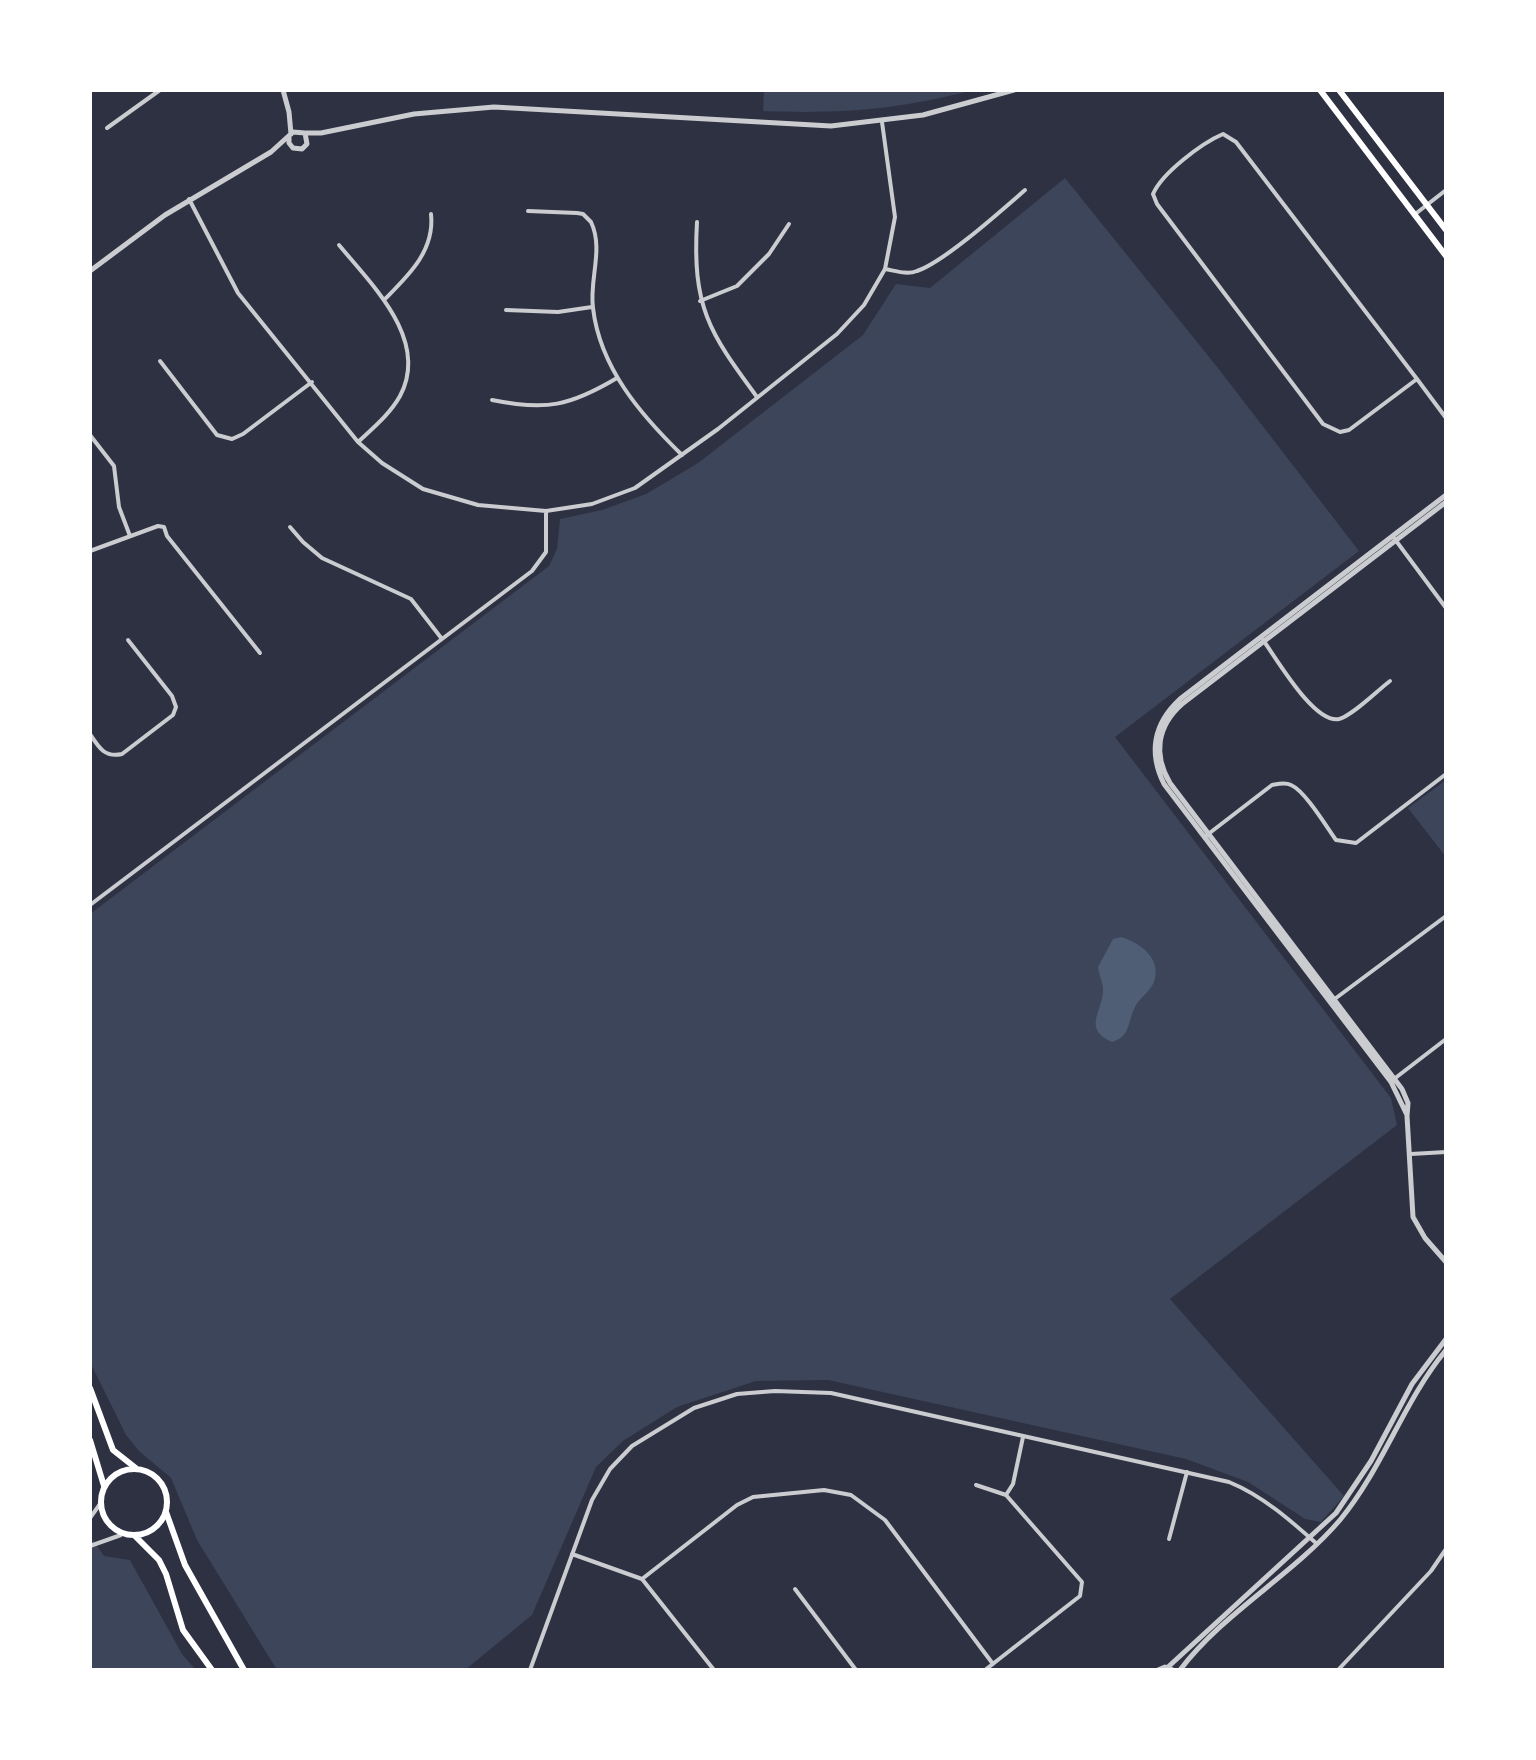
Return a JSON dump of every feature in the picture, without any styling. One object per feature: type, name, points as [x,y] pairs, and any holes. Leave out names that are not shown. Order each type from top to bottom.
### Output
[{"type":"main road","points":[[1320,90],[1446,256]]},
{"type":"main road","points":[[1339,90],[1446,230]]},
{"type":"main road","points":[[90,1388],[113,1450],[137,1469],[151,1473],[160,1481],[167,1503],[166,1512],[159,1524],[147,1533],[121,1535],[105,1518],[100,1504],[104,1486],[90,1440]]},
{"type":"main road","points":[[104,1486],[120,1471],[137,1469]]},
{"type":"main road","points":[[166,1512],[185,1565],[244,1670]]},
{"type":"main road","points":[[135,1536],[159,1560],[183,1630],[212,1670]]},
{"type":"street","points":[[107,128],[160,90]]},
{"type":"street","points":[[283,90],[289,112],[291,146]]},
{"type":"street","points":[[90,271],[189,199],[271,152],[290,135],[302,132],[321,133],[414,114],[494,107],[831,126],[923,115],[1014,90]]},
{"type":"street","points":[[289,112],[308,141]]},
{"type":"street","points":[[189,199],[238,293],[358,442],[382,463],[423,489],[478,505],[546,511],[592,504],[635,488],[837,334],[864,305],[885,269],[895,217],[882,122]]},
{"type":"street","points":[[271,152],[291,146],[299,149],[305,147],[308,141],[321,133]]},
{"type":"street","points":[[1417,379],[1349,430],[1340,432],[1323,424],[1157,204],[1153,194],[1158,183],[1209,140],[1223,134],[1236,142],[1417,379],[1446,418]]},
{"type":"street","points":[[885,269],[917,272],[937,260],[1025,190]]},
{"type":"street","points":[[1414,215],[1446,190]]},
{"type":"street","points":[[528,211],[540,209],[583,214],[591,222],[596,265],[592,307],[601,341],[617,378],[640,410],[682,455]]},
{"type":"street","points":[[384,300],[422,257],[431,237],[431,214]]},
{"type":"street","points":[[697,222],[694,260],[700,301],[711,331],[757,397]]},
{"type":"street","points":[[700,301],[737,286],[769,254],[789,224]]},
{"type":"street","points":[[339,245],[384,300],[403,337],[409,368],[400,396],[381,421],[358,442]]},
{"type":"street","points":[[506,310],[558,312],[592,307]]},
{"type":"street","points":[[160,361],[217,435],[232,439],[312,382]]},
{"type":"street","points":[[492,400],[518,405],[554,406],[591,394],[617,378]]},
{"type":"street","points":[[90,435],[114,466],[119,507],[130,536]]},
{"type":"street","points":[[1394,539],[1446,495]]},
{"type":"street","points":[[1446,502],[1180,699],[1169,709],[1158,727],[1154,752],[1158,773],[1393,1080],[1407,1116],[1413,1217],[1425,1238],[1446,1262]]},
{"type":"street","points":[[91,902],[532,571],[546,552],[546,511]]},
{"type":"street","points":[[90,551],[158,526],[164,527],[167,536],[260,653]]},
{"type":"street","points":[[290,527],[322,558],[411,599],[442,639]]},
{"type":"street","points":[[1394,539],[1446,608]]},
{"type":"street","points":[[90,734],[102,751],[112,756],[122,754],[173,715],[176,707],[172,696],[128,640]]},
{"type":"street","points":[[1262,640],[1315,711],[1328,719],[1341,719],[1390,681]]},
{"type":"street","points":[[1207,835],[1272,785],[1282,784],[1300,792],[1336,840],[1356,843],[1446,774]]},
{"type":"street","points":[[1332,1000],[1446,916]]},
{"type":"street","points":[[1393,1080],[1446,1039]]},
{"type":"street","points":[[1411,1154],[1446,1152]]},
{"type":"street","points":[[1158,1670],[1170,1668],[1311,1539],[1349,1496],[1412,1384],[1446,1339]]},
{"type":"street","points":[[1180,1670],[1213,1635],[1339,1521],[1365,1487],[1420,1386],[1446,1350]]},
{"type":"street","points":[[530,1670],[592,1500],[610,1469],[632,1446],[694,1408],[737,1394],[775,1391],[831,1393],[1229,1482],[1250,1491],[1317,1544]]},
{"type":"street","points":[[1006,1495],[1013,1484],[1023,1436]]},
{"type":"street","points":[[1169,1539],[1187,1472]]},
{"type":"street","points":[[976,1485],[1006,1495],[1082,1582],[1080,1596],[985,1670]]},
{"type":"street","points":[[642,1579],[737,1505],[753,1497],[824,1490],[851,1495],[885,1520],[993,1664]]},
{"type":"street","points":[[90,1518],[100,1504]]},
{"type":"street","points":[[90,1546],[121,1535]]},
{"type":"street","points":[[1338,1670],[1431,1571],[1446,1549]]},
{"type":"street","points":[[572,1554],[642,1579],[714,1670]]},
{"type":"street","points":[[795,1589],[856,1670]]},
{"type":"shaded area","points":[[764,90],[973,90],[894,106],[818,112],[763,111]]},
{"type":"shaded area","points":[[1065,178],[1218,368],[1359,551],[1115,737],[1391,1098],[1397,1125],[1170,1299],[1344,1496],[1321,1522],[1305,1519],[1248,1482],[1186,1459],[828,1380],[756,1381],[677,1407],[623,1441],[596,1467],[532,1615],[465,1670],[277,1670],[197,1540],[171,1478],[139,1451],[126,1435],[90,1362],[90,914],[549,566],[557,549],[560,519],[602,510],[646,494],[698,463],[863,335],[896,284],[930,288]]},
{"type":"shaded area","points":[[1446,780],[1446,857],[1408,808]]},
{"type":"shaded area","points":[[1121,937],[1136,943],[1148,953],[1156,974],[1152,986],[1135,1007],[1126,1033],[1112,1042],[1098,1032],[1096,1026],[1103,989],[1098,967],[1113,939]]},
{"type":"shaded area","points":[[90,1536],[104,1556],[130,1560],[182,1654],[196,1670],[90,1670]]}]
